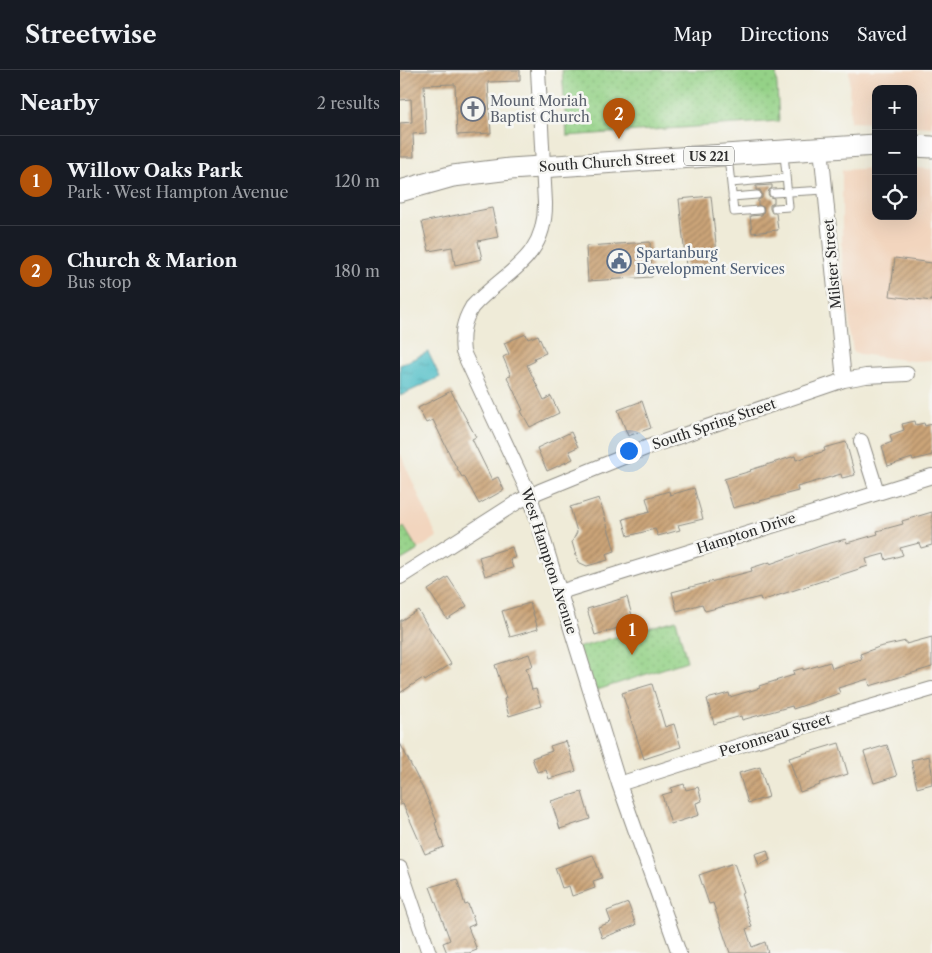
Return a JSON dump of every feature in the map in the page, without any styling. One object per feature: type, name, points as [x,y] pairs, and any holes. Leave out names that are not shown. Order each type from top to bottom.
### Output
[{"type":"main road","name":"South Church Street","points":[[400,191],[454,176],[510,169],[872,146]]},
{"type":"main road","points":[[917,146],[932,147]]},
{"type":"street","name":"West Hampton Avenue","points":[[538,70],[546,218],[537,245],[528,256],[472,307],[466,318],[462,341],[463,352],[530,496],[619,784],[678,953]]},
{"type":"street","name":"Milster Street","points":[[821,148],[844,380]]},
{"type":"street","name":"South Spring Street","points":[[400,577],[519,501],[648,447],[844,380],[866,376],[907,374]]},
{"type":"street","points":[[861,441],[877,492]]},
{"type":"street","name":"Hampton Drive","points":[[560,592],[932,476]]},
{"type":"street","name":"Peronneau Street","points":[[619,784],[932,688]]},
{"type":"street","points":[[400,868],[429,953]]},
{"type":"lane","points":[[775,208],[789,207],[784,151]]},
{"type":"lane","points":[[728,154],[734,212],[759,210]]},
{"type":"lane","points":[[731,183],[786,178]]},
{"type":"lane","points":[[773,193],[825,190]]},
{"type":"lane","points":[[732,197],[757,195]]},
{"type":"shaded area","points":[[849,70],[932,70],[932,127],[917,126],[917,85],[872,85],[872,123],[850,122]]},
{"type":"shaded area","points":[[872,168],[872,220],[917,220],[917,168],[932,169],[932,360],[912,361],[853,353],[842,257],[842,170]]},
{"type":"shaded area","points":[[400,453],[437,537],[400,561]]},
{"type":"green space","points":[[562,70],[776,70],[779,121],[567,136]]},
{"type":"green space","points":[[404,527],[418,550],[400,561],[400,530]]},
{"type":"green space","points":[[676,620],[687,661],[591,692],[577,648]]},
{"type":"water","points":[[428,352],[440,377],[400,396],[400,365]]},
{"type":"building","name":"Mount Moriah Baptist Church","points":[[400,70],[520,70],[520,81],[488,82],[491,133],[457,135],[455,84],[424,85],[426,133],[413,134],[414,157],[400,157],[400,123],[412,122],[411,99],[400,100]]},
{"type":"building","points":[[772,185],[768,194],[774,198],[774,203],[770,205],[770,209],[772,213],[776,213],[778,230],[752,233],[750,216],[762,215],[764,210],[763,207],[758,205],[758,200],[762,198],[762,194],[760,190],[756,190],[756,186]]},
{"type":"building","points":[[711,196],[718,263],[686,266],[679,199]]},
{"type":"building","points":[[492,208],[498,237],[478,241],[482,259],[455,265],[452,247],[429,251],[422,222]]},
{"type":"building","name":"Spartanburg Development Services","points":[[650,242],[652,277],[588,281],[586,246]]},
{"type":"building","points":[[895,258],[932,263],[932,301],[890,296]]},
{"type":"building","points":[[526,334],[528,339],[538,335],[546,353],[534,358],[535,361],[527,365],[544,400],[551,396],[559,413],[530,427],[507,377],[511,376],[503,357],[509,354],[504,343]]},
{"type":"building","points":[[451,391],[476,437],[472,439],[492,480],[498,477],[504,490],[479,504],[464,476],[462,477],[453,461],[433,420],[426,423],[418,408]]},
{"type":"building","points":[[642,401],[651,428],[628,436],[618,410]]},
{"type":"building","points":[[915,421],[916,425],[924,423],[925,426],[932,424],[932,455],[913,460],[912,458],[888,466],[882,446],[892,442],[890,435],[904,430],[902,424]]},
{"type":"building","points":[[571,432],[578,447],[569,451],[573,459],[547,471],[537,448]]},
{"type":"building","points":[[846,442],[855,475],[842,478],[841,474],[797,487],[798,491],[733,508],[724,479],[795,456],[796,460],[825,451],[824,448]]},
{"type":"building","points":[[694,488],[703,519],[678,525],[680,530],[658,536],[655,529],[628,536],[623,519],[650,512],[646,498],[669,491],[670,495]]},
{"type":"building","points":[[599,498],[615,551],[606,554],[608,560],[587,566],[578,562],[572,542],[577,532],[570,507]]},
{"type":"building","points":[[932,512],[932,545],[921,548],[919,543],[900,548],[903,555],[886,560],[884,554],[866,559],[868,566],[761,601],[760,597],[705,611],[702,604],[677,611],[672,592],[752,571],[751,568],[770,562],[770,564],[823,545],[846,539],[847,543],[878,534],[877,531],[903,524],[902,521]]},
{"type":"building","points":[[512,547],[515,558],[510,559],[513,568],[485,576],[479,557]]},
{"type":"building","points":[[448,577],[467,606],[447,619],[428,590]]},
{"type":"building","points":[[627,597],[634,623],[595,635],[587,609]]},
{"type":"building","points":[[530,603],[538,629],[510,637],[502,611]]},
{"type":"building","points":[[418,610],[451,664],[425,681],[423,678],[400,693],[400,621]]},
{"type":"building","points":[[932,637],[932,667],[870,686],[868,679],[838,688],[840,693],[793,709],[792,706],[742,720],[741,716],[714,724],[707,699],[729,693],[730,697],[760,688],[759,686],[794,675],[793,671],[803,668],[803,670],[830,662],[832,668],[862,659],[860,654],[879,647],[906,641],[906,644]]},
{"type":"building","points":[[529,654],[533,666],[526,668],[532,690],[536,689],[541,706],[509,716],[504,699],[506,698],[495,665]]},
{"type":"building","points":[[652,684],[665,727],[674,724],[681,747],[644,759],[622,693]]},
{"type":"building","points":[[566,741],[576,771],[549,779],[546,770],[537,772],[532,758],[552,751],[550,746]]},
{"type":"building","points":[[400,743],[425,793],[437,822],[435,823],[444,847],[425,854],[403,804],[400,805]]},
{"type":"building","points":[[839,743],[848,774],[819,783],[820,785],[800,792],[789,758]]},
{"type":"building","points":[[887,745],[897,776],[874,783],[864,752]]},
{"type":"building","points":[[929,756],[932,784],[917,788],[911,760]]},
{"type":"building","points":[[760,767],[769,797],[748,803],[739,773]]},
{"type":"building","points":[[684,784],[686,790],[698,787],[702,801],[696,803],[699,815],[671,824],[662,795],[672,792],[671,788]]},
{"type":"building","points":[[582,792],[590,819],[560,829],[551,801]]},
{"type":"building","points":[[767,850],[770,860],[759,865],[755,854]]},
{"type":"building","points":[[593,855],[602,878],[593,881],[595,888],[572,896],[569,886],[562,888],[555,868]]},
{"type":"building","points":[[734,863],[744,892],[741,893],[752,927],[746,929],[752,947],[765,942],[768,953],[730,953],[713,903],[709,904],[699,875]]},
{"type":"building","points":[[457,879],[465,905],[468,904],[475,924],[468,927],[477,950],[469,953],[447,953],[443,943],[450,940],[430,887]]},
{"type":"building","points":[[628,903],[636,925],[602,938],[598,927],[611,922],[607,911]]},
{"type":"place","name":"Mount Moriah Baptist Church","points":[[473,109]]},
{"type":"place","name":"Church & Marion","points":[[619,139]]},
{"type":"place","name":"Spartanburg Development Services","points":[[619,261]]},
{"type":"place","name":"Willow Oaks Park","points":[[632,655]]}]
